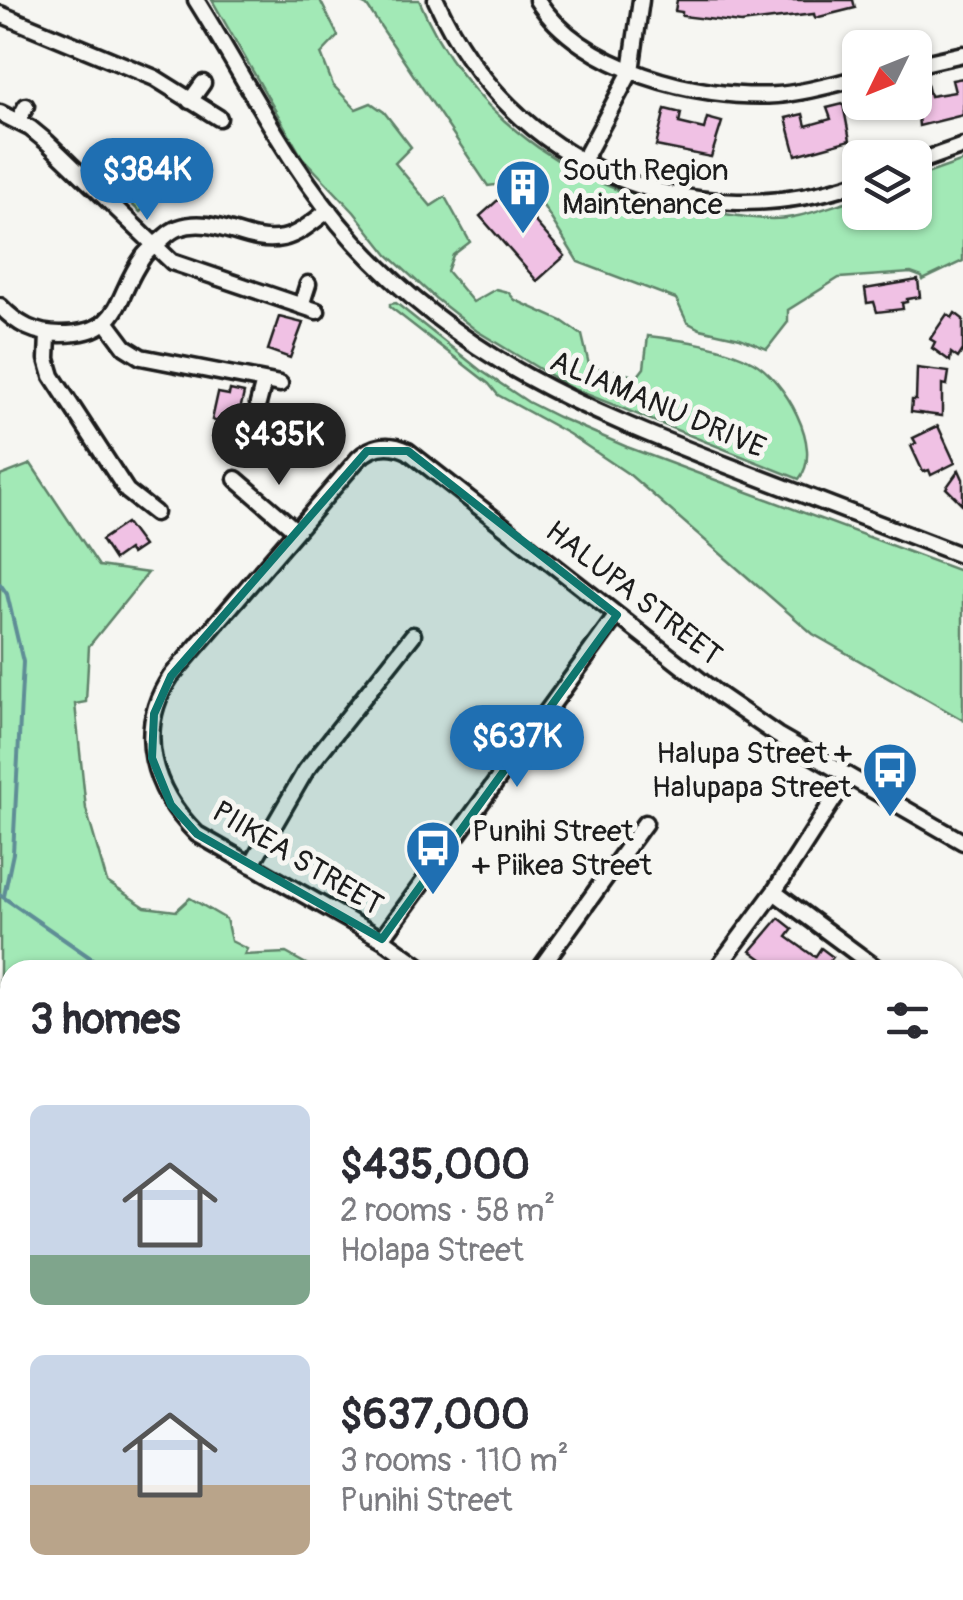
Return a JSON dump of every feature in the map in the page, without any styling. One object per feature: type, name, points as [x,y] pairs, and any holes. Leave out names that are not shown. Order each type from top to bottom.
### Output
[{"type":"street","name":"ALIAMANU DRIVE","points":[[196,0],[288,154],[329,210],[412,296],[476,346],[604,417],[963,556]]},
{"type":"street","points":[[436,0],[472,63],[498,96],[551,142],[634,185],[716,202],[798,199],[842,187]]},
{"type":"street","points":[[538,0],[574,41],[605,61],[631,71],[714,92],[759,96],[842,82]]},
{"type":"street","points":[[582,161],[631,71],[641,0]]},
{"type":"street","points":[[0,14],[155,78],[219,118]]},
{"type":"street","points":[[932,61],[963,54]]},
{"type":"street","points":[[190,101],[204,84]]},
{"type":"street","points":[[18,121],[26,106]]},
{"type":"street","points":[[0,113],[47,142],[172,262],[317,312]]},
{"type":"street","points":[[932,157],[963,146]]},
{"type":"street","points":[[0,306],[28,329],[76,334],[107,322],[114,315],[143,256],[172,230],[198,223],[277,239],[298,232],[329,210]]},
{"type":"street","points":[[301,306],[308,284]]},
{"type":"street","points":[[107,322],[125,347],[141,357],[280,384]]},
{"type":"street","points":[[48,334],[47,359],[52,376],[127,492],[155,513]]},
{"type":"street","points":[[258,404],[264,381]]},
{"type":"street","name":"HALUPA STREET","points":[[294,529],[367,451],[380,446],[400,447],[777,735],[963,842]]},
{"type":"street","points":[[236,479],[294,529]]},
{"type":"street","name":"PIIKEA STREET","points":[[294,529],[171,676],[157,700],[150,745],[155,773],[171,804],[197,834],[411,960]]},
{"type":"street","points":[[382,940],[617,615]]},
{"type":"street","points":[[251,865],[306,770],[413,635]]},
{"type":"street","points":[[723,960],[774,892],[848,776]]},
{"type":"street","points":[[546,960],[645,823]]},
{"type":"street","points":[[774,892],[866,960]]},
{"type":"highlighted area","points":[[367,451],[408,451],[617,615],[382,939],[197,834],[171,805],[152,758],[154,714],[171,676]]},
{"type":"green space","points":[[212,0],[320,0],[338,36],[321,54],[333,85],[356,109],[371,103],[384,112],[411,147],[395,163],[431,206],[445,197],[470,242],[453,255],[447,271],[473,302],[496,289],[562,321],[582,335],[590,369],[605,368],[637,377],[644,368],[648,336],[715,347],[753,362],[776,383],[797,415],[807,450],[806,466],[799,479],[571,388],[477,331],[435,298],[388,255],[302,157]]},
{"type":"green space","points":[[355,0],[419,0],[441,44],[501,118],[579,172],[622,191],[669,205],[774,219],[842,203],[842,230],[932,230],[932,172],[963,161],[963,261],[923,280],[911,273],[839,278],[788,310],[788,322],[767,349],[700,329],[687,322],[676,299],[578,262],[544,207],[530,193],[511,183],[488,186],[367,6]]},
{"type":"green space","points":[[145,179],[156,189],[155,198],[140,212],[124,194],[138,180]]},
{"type":"green space","points":[[396,303],[480,370],[558,417],[627,447],[963,572],[963,720],[813,634],[630,475],[569,434],[498,395],[390,307]]},
{"type":"green space","points":[[31,464],[99,566],[148,573],[89,646],[86,702],[75,704],[86,809],[107,882],[145,907],[176,911],[190,898],[226,919],[231,941],[247,949],[244,955],[286,953],[299,960],[0,960],[0,476]]},
{"type":"building","points":[[677,0],[853,0],[855,8],[815,18],[814,14],[741,23],[682,16],[682,12],[675,11]]},
{"type":"building","points":[[963,78],[963,115],[919,126],[918,120],[932,120],[932,96],[955,92],[952,80]]},
{"type":"building","points":[[842,104],[842,120],[846,120],[850,140],[796,155],[786,118],[803,114],[806,126],[831,119],[827,108]]},
{"type":"building","points":[[665,109],[681,113],[679,123],[704,129],[707,118],[722,122],[711,157],[656,146]]},
{"type":"building","name":"South Region Maintenance","points":[[508,191],[565,256],[537,281],[480,216]]},
{"type":"building","points":[[918,280],[920,297],[907,299],[902,303],[903,309],[877,312],[874,302],[867,303],[865,289]]},
{"type":"building","points":[[955,313],[963,319],[963,350],[958,358],[951,353],[950,361],[932,348],[935,342],[930,339],[947,314],[952,318]]},
{"type":"building","points":[[279,317],[303,323],[290,358],[268,350]]},
{"type":"building","points":[[917,368],[949,372],[947,385],[942,384],[942,416],[911,412],[912,400],[916,400]]},
{"type":"building","points":[[230,390],[244,393],[236,428],[212,420],[218,393],[229,395]]},
{"type":"building","points":[[938,426],[955,463],[931,475],[929,470],[923,472],[911,446],[916,443],[913,438]]},
{"type":"building","points":[[959,470],[963,479],[963,505],[946,488]]},
{"type":"building","points":[[126,523],[143,546],[114,560],[101,540]]},
{"type":"building","points":[[779,918],[793,929],[787,937],[815,957],[821,948],[833,957],[763,960],[751,951]]},
{"type":"waterway","points":[[0,584],[7,594],[23,662],[13,853],[4,896]]},
{"type":"waterway","points":[[0,895],[94,960]]},
{"type":"place","name":"South Region Maintenance","points":[[523,236]]},
{"type":"place","name":"Halupa Street + Halupapa Street","points":[[890,819]]},
{"type":"place","name":"Punihi Street + Piikea Street","points":[[433,897]]}]
